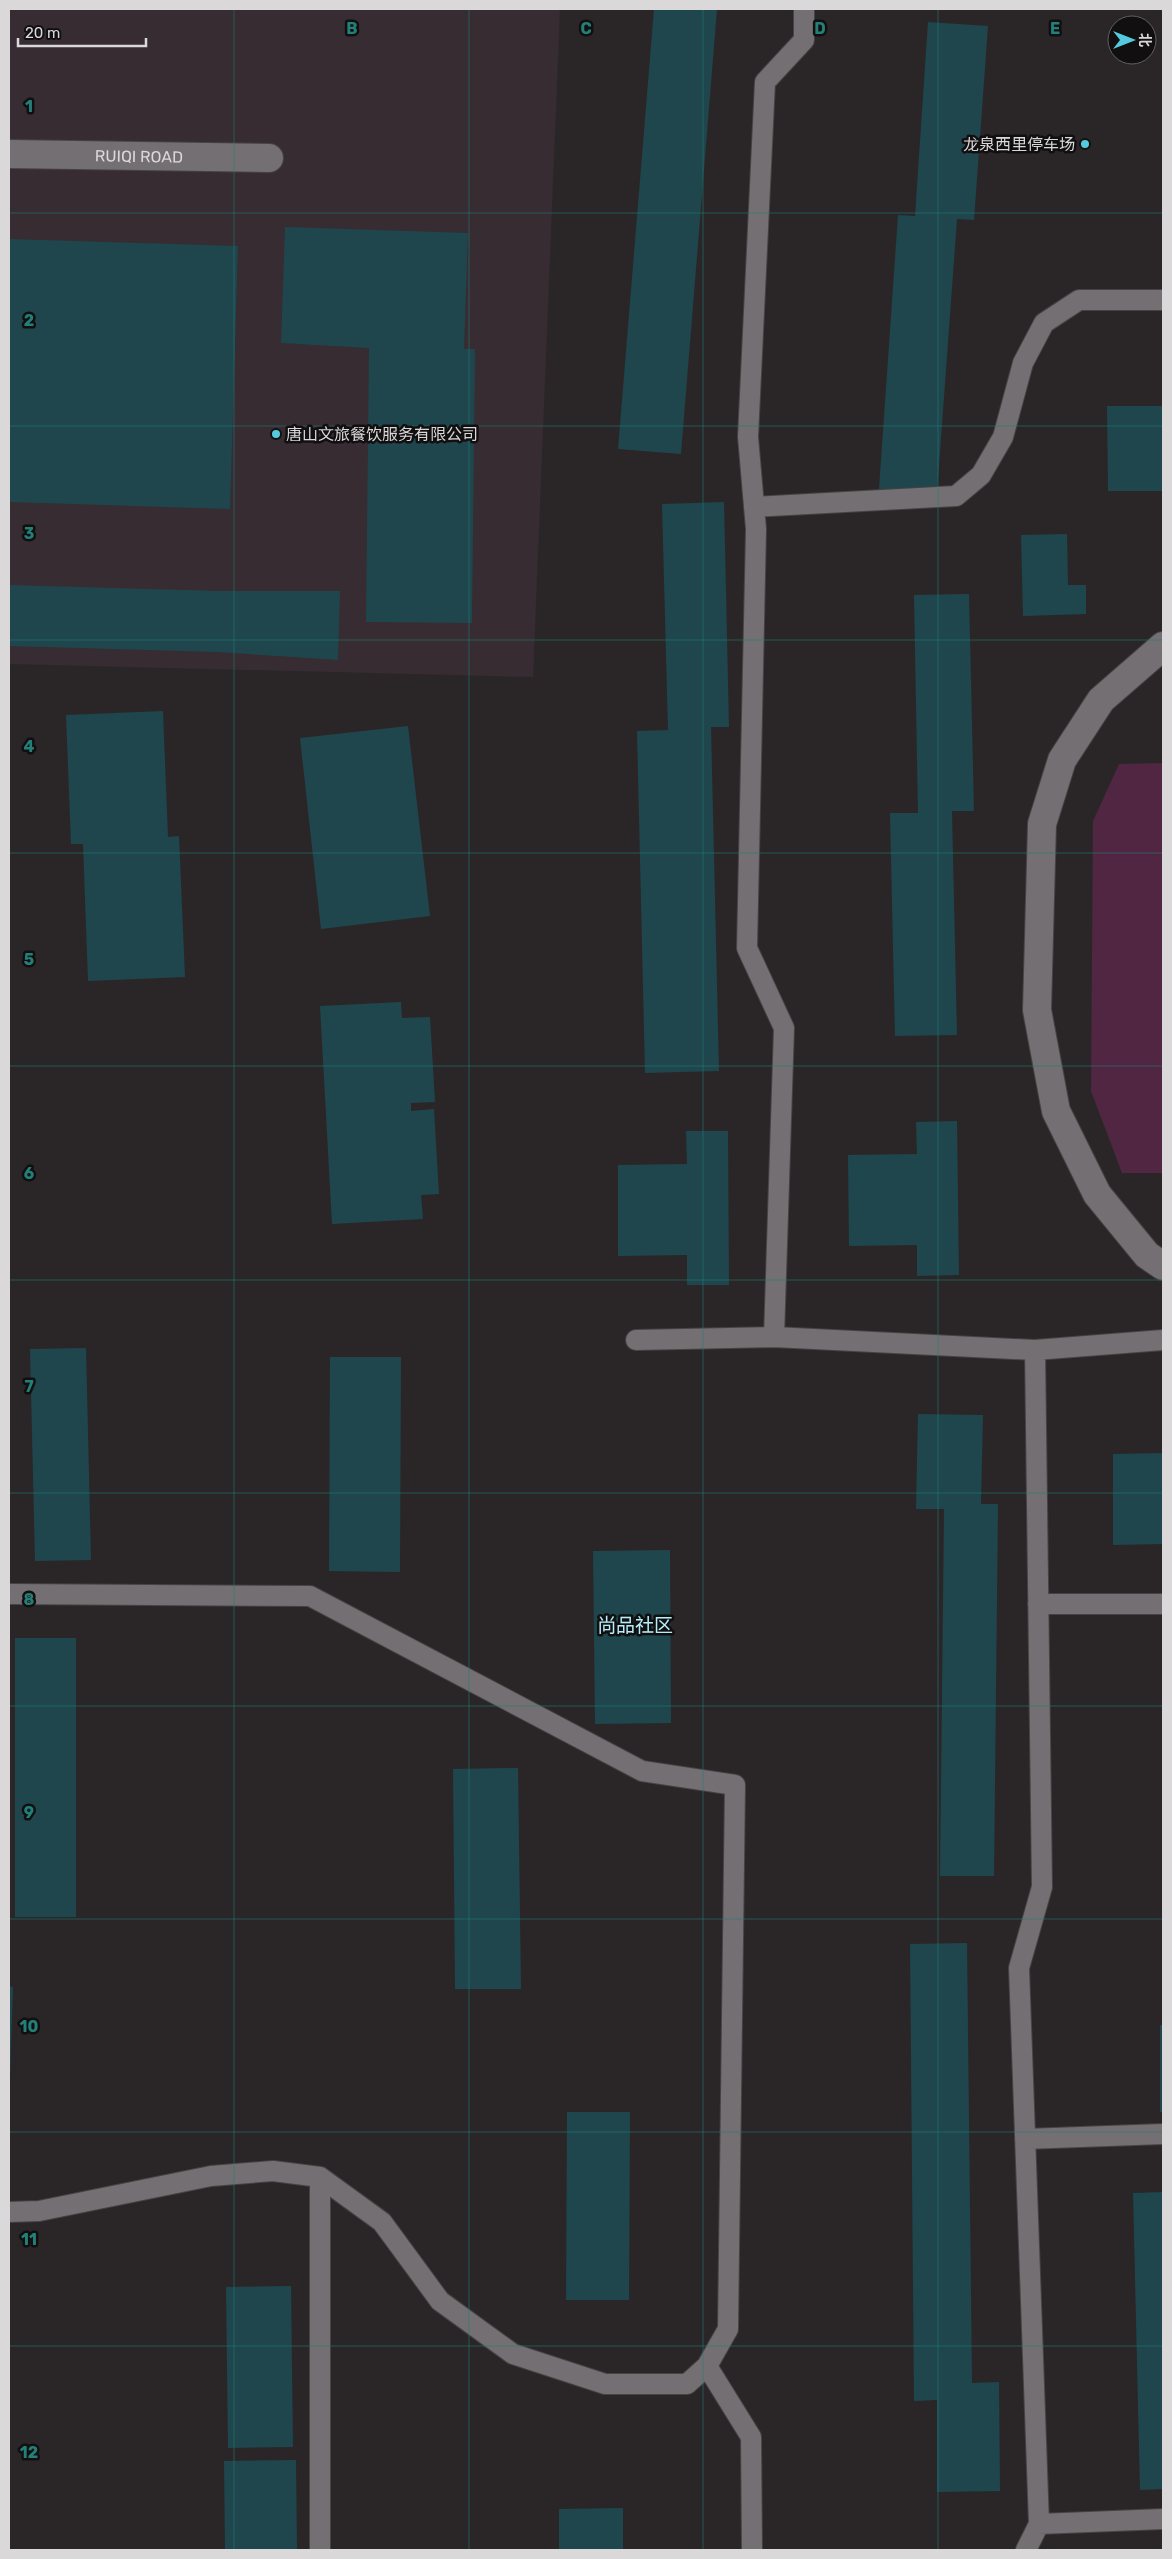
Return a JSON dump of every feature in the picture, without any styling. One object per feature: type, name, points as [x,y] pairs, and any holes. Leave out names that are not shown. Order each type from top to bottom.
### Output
[{"type":"street","name":"RUIQI ROAD","points":[[9,154],[269,158]]},
{"type":"street","points":[[1163,646],[1101,700],[1062,760],[1042,824],[1037,1010],[1056,1111],[1097,1194],[1147,1255],[1163,1266]]},
{"type":"lane","points":[[774,1337],[784,1028],[747,948],[754,507],[748,437],[765,82],[804,40],[804,9]]},
{"type":"lane","points":[[754,507],[956,496],[982,475],[1003,437],[1023,363],[1044,323],[1079,300],[1163,300]]},
{"type":"lane","points":[[636,1340],[774,1337],[1035,1350],[1163,1340]]},
{"type":"lane","points":[[1026,2550],[1039,2524],[1019,1968],[1042,1887],[1035,1350]]},
{"type":"lane","points":[[9,1594],[310,1596],[642,1771],[735,1785],[728,2329],[707,2366],[687,2384],[605,2384],[513,2354],[440,2301],[382,2222],[320,2177],[273,2171],[211,2176],[39,2211],[9,2212]]},
{"type":"lane","points":[[1038,1604],[1163,1604]]},
{"type":"lane","points":[[1025,2140],[1163,2134]]},
{"type":"lane","points":[[320,2177],[320,2550]]},
{"type":"lane","points":[[707,2366],[751,2437],[752,2550]]},
{"type":"lane","points":[[1039,2524],[1163,2519]]},
{"type":"shaded area","name":"唐山文旅餐饮服务有限公司","points":[[9,9],[560,9],[533,677],[9,664]]},
{"type":"shaded area","points":[[1163,763],[1163,1173],[1122,1173],[1091,1091],[1093,821],[1119,764]]},
{"type":"building","points":[[654,9],[717,9],[681,454],[618,449]]},
{"type":"building","points":[[928,22],[988,26],[974,220],[957,219],[937,493],[879,489],[898,215],[915,216]]},
{"type":"building","points":[[285,227],[468,233],[464,349],[475,349],[472,623],[366,622],[369,348],[281,343]]},
{"type":"building","points":[[9,239],[238,246],[230,509],[9,502]]},
{"type":"building","points":[[1107,406],[1163,406],[1163,491],[1108,491]]},
{"type":"building","points":[[724,502],[729,727],[711,727],[719,1071],[645,1073],[637,731],[668,730],[662,504]]},
{"type":"building","points":[[1067,534],[1068,585],[1086,585],[1086,614],[1023,616],[1021,535]]},
{"type":"building","points":[[9,585],[219,591],[340,591],[338,660],[217,652],[9,646]]},
{"type":"building","points":[[969,594],[974,811],[952,811],[957,1035],[895,1036],[890,813],[918,813],[914,595]]},
{"type":"building","points":[[163,711],[168,837],[179,836],[185,977],[88,981],[83,844],[71,844],[66,715]]},
{"type":"building","points":[[408,726],[430,916],[321,929],[300,738]]},
{"type":"building","points":[[401,1002],[402,1018],[430,1017],[435,1102],[411,1103],[411,1111],[434,1109],[439,1194],[421,1195],[423,1219],[332,1224],[320,1006]]},
{"type":"building","points":[[957,1121],[959,1275],[917,1276],[917,1245],[849,1246],[848,1155],[917,1154],[916,1122]]},
{"type":"building","points":[[686,1131],[728,1131],[729,1285],[687,1285],[687,1255],[618,1256],[618,1165],[687,1164]]},
{"type":"building","points":[[86,1348],[91,1560],[35,1561],[30,1349]]},
{"type":"building","points":[[330,1357],[401,1357],[400,1572],[329,1571]]},
{"type":"building","points":[[918,1414],[983,1415],[981,1504],[998,1504],[994,1876],[940,1876],[944,1509],[916,1509]]},
{"type":"building","points":[[1163,1453],[1163,1544],[1113,1545],[1113,1454]]},
{"type":"building","points":[[670,1550],[671,1723],[595,1724],[593,1551]]},
{"type":"building","points":[[15,1638],[76,1638],[76,1917],[15,1917]]},
{"type":"building","points":[[518,1768],[521,1989],[455,1989],[453,1769]]},
{"type":"building","points":[[967,1943],[972,2383],[999,2382],[1000,2491],[937,2492],[937,2400],[914,2401],[910,1944]]},
{"type":"building","points":[[9,1986],[13,1987],[10,2080],[9,2080]]},
{"type":"building","points":[[1160,2025],[1163,2025],[1163,2112],[1160,2112]]},
{"type":"building","points":[[567,2112],[630,2112],[629,2300],[566,2300]]},
{"type":"building","points":[[1163,2192],[1163,2489],[1140,2490],[1133,2193]]},
{"type":"building","points":[[291,2286],[293,2447],[228,2448],[226,2287]]},
{"type":"building","points":[[296,2460],[297,2550],[225,2550],[224,2461]]},
{"type":"building","points":[[623,2508],[623,2550],[559,2550],[559,2509]]},
{"type":"place","name":"龙泉西里停车场","points":[[1085,144]]},
{"type":"place","name":"唐山文旅餐饮服务有限公司","points":[[276,434]]},
{"type":"district","name":"尚品社区","points":[[635,1625]]}]
